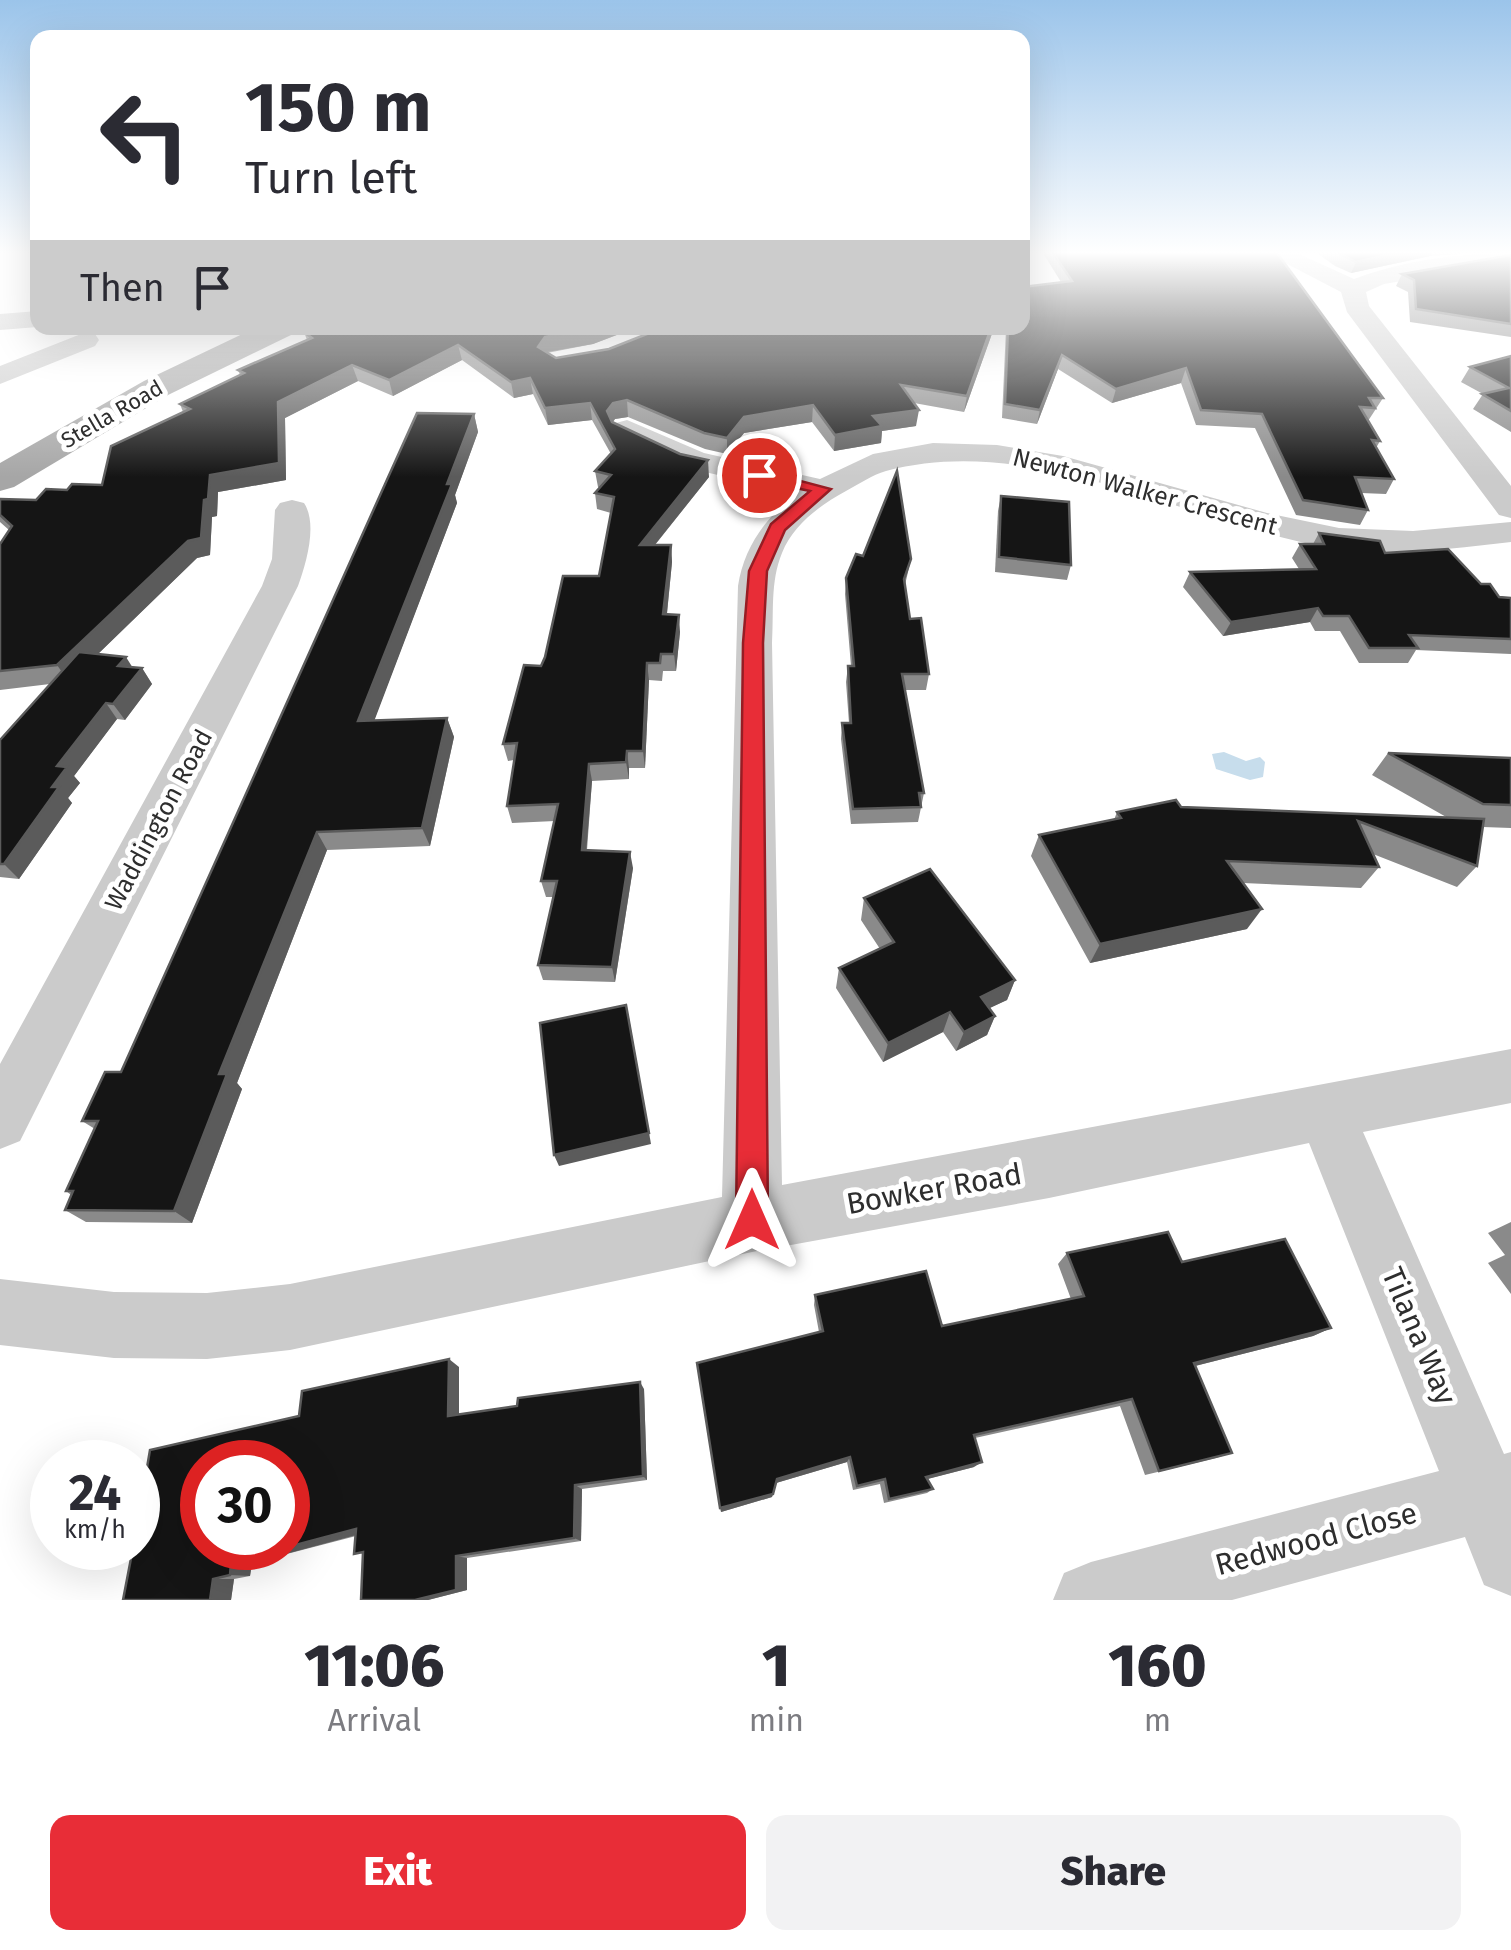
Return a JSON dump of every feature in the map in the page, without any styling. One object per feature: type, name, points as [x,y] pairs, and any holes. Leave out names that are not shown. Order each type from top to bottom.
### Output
[{"type":"main road","name":"Stella Road","points":[[0,479],[156,388],[266,335]]},
{"type":"street","points":[[1372,328],[1511,508]]},
{"type":"street","points":[[0,376],[86,340]]},
{"type":"street","points":[[627,429],[694,460],[823,489]]},
{"type":"street","name":"Newton Walker Crescent","points":[[752,1220],[753,643],[758,571],[778,528],[823,489],[867,465],[940,453],[988,453],[1062,466],[1317,536],[1405,542],[1511,532]]},
{"type":"street","name":"Waddington Road","points":[[0,1121],[280,586],[290,559],[292,510]]},
{"type":"street","name":"Bowker Road","points":[[0,1312],[114,1325],[170,1326],[207,1326],[290,1316],[470,1282],[752,1220],[1049,1168],[1511,1076]]},
{"type":"street","name":"Tilana Way","points":[[1326,1113],[1502,1513]]},
{"type":"street","name":"Redwood Close","points":[[1091,1600],[1502,1513]]},
{"type":"water","points":[[1224,752],[1246,761],[1260,757],[1265,762],[1263,777],[1250,780],[1216,769],[1212,754]]},
{"type":"building","points":[[1030,328],[1332,328],[1383,398],[1369,398],[1375,408],[1360,407],[1380,441],[1372,440],[1394,479],[1355,477],[1368,510],[1303,500],[1262,414],[1201,410],[1186,368],[1116,389],[1062,355],[1040,410],[1005,404],[1008,335],[1030,335]]},
{"type":"building","points":[[308,335],[556,335],[545,337],[538,347],[556,358],[609,349],[644,335],[989,335],[967,396],[901,385],[919,410],[873,416],[882,426],[835,435],[813,405],[744,417],[727,438],[704,433],[627,400],[613,403],[607,411],[612,422],[680,454],[708,460],[640,545],[671,545],[663,614],[679,615],[674,654],[661,654],[660,663],[647,663],[643,751],[627,751],[626,762],[589,764],[582,850],[630,852],[612,967],[538,965],[557,881],[541,881],[558,804],[507,806],[517,743],[503,744],[524,665],[541,666],[545,657],[563,576],[599,576],[614,497],[595,493],[611,475],[595,471],[615,449],[590,403],[545,408],[530,378],[511,382],[458,345],[389,380],[352,365],[278,402],[279,463],[210,475],[201,538],[188,541],[57,665],[0,671],[0,544],[12,526],[0,515],[0,499],[36,500],[46,489],[67,490],[72,484],[102,485],[111,446],[190,409],[180,404],[244,373],[238,370],[312,338]]},
{"type":"building","points":[[1511,356],[1511,411],[1482,394],[1509,388],[1470,367]]},
{"type":"building","points":[[417,413],[474,414],[447,484],[452,484],[358,721],[447,718],[422,828],[317,832],[219,1074],[227,1074],[174,1211],[65,1210],[73,1191],[66,1191],[98,1121],[82,1121],[105,1072],[121,1072]]},
{"type":"building","points":[[897,471],[911,559],[904,579],[910,619],[921,618],[929,674],[902,674],[924,793],[919,793],[921,807],[853,809],[842,723],[851,723],[848,666],[854,666],[846,578],[856,554],[863,556]]},
{"type":"building","points":[[1001,496],[1069,502],[1071,565],[999,557]]},
{"type":"building","points":[[1319,533],[1380,541],[1385,553],[1448,549],[1481,584],[1490,584],[1499,597],[1511,598],[1511,639],[1409,635],[1418,648],[1369,648],[1349,616],[1323,616],[1318,608],[1231,622],[1190,572],[1316,569],[1300,544],[1324,544]]},
{"type":"building","points":[[79,652],[126,657],[118,666],[142,668],[113,704],[106,703],[57,766],[67,767],[52,787],[59,787],[4,864],[0,864],[0,740]]},
{"type":"building","points":[[1388,753],[1511,758],[1511,805],[1483,804]]},
{"type":"building","points":[[1176,800],[1181,807],[1484,819],[1477,866],[1358,821],[1379,867],[1227,861],[1262,909],[1100,944],[1039,835],[1121,818],[1117,812]]},
{"type":"building","points":[[930,869],[1015,980],[981,997],[995,1016],[964,1032],[950,1012],[888,1043],[839,968],[894,942],[864,898]]},
{"type":"building","points":[[626,1005],[649,1133],[554,1155],[540,1023]]},
{"type":"building","points":[[1168,1232],[1182,1262],[1285,1239],[1331,1328],[1194,1363],[1232,1453],[1159,1471],[1132,1399],[974,1435],[982,1462],[926,1477],[933,1489],[889,1499],[885,1479],[857,1486],[850,1457],[777,1479],[773,1494],[720,1508],[697,1363],[823,1331],[815,1295],[926,1271],[942,1326],[1084,1296],[1067,1253]]},
{"type":"building","points":[[449,1359],[448,1416],[517,1406],[518,1398],[640,1382],[643,1476],[575,1485],[574,1538],[456,1556],[456,1590],[415,1600],[361,1600],[363,1552],[354,1554],[356,1529],[310,1541],[310,1440],[194,1440],[299,1416],[302,1391]]},
{"type":"building","points":[[180,1443],[180,1570],[230,1570],[230,1575],[213,1579],[210,1600],[123,1600],[129,1570],[160,1570],[160,1448]]},
{"type":"route","points":[[752,1220],[753,643],[758,571],[778,528],[823,489],[759,475]]}]
